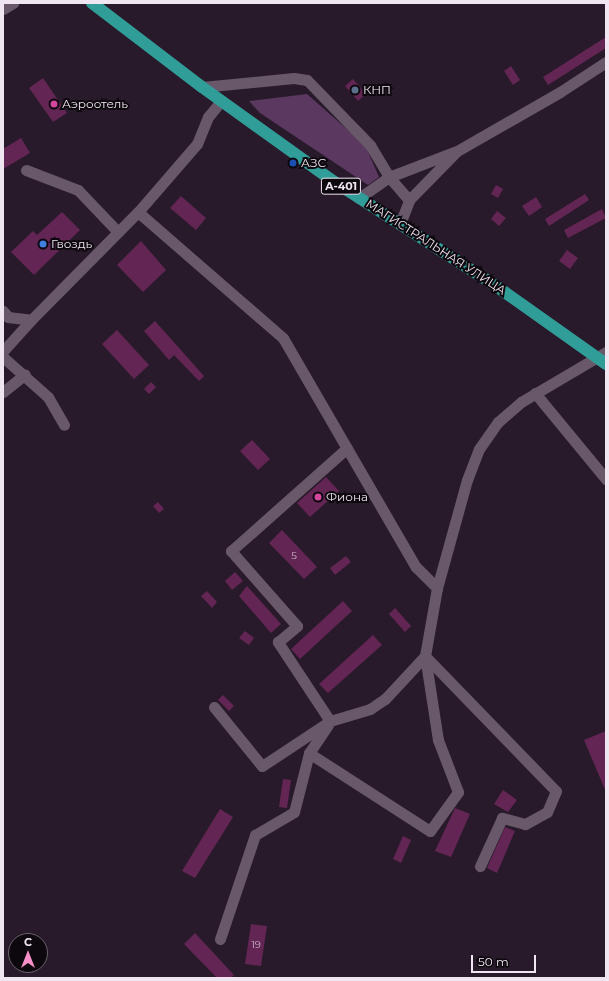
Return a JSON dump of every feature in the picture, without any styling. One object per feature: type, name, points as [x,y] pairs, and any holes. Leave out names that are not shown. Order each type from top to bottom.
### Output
[{"type":"main road","name":"МАГИСТРАЛЬНАЯ УЛИЦА","points":[[92,3],[221,101],[360,198],[496,286],[603,358]]},
{"type":"street","points":[[3,9],[13,3]]},
{"type":"street","points":[[360,198],[389,176],[457,151],[560,92],[606,62]]},
{"type":"street","points":[[202,87],[294,78],[307,80],[370,144],[389,176],[409,200]]},
{"type":"street","points":[[3,351],[116,230],[138,212],[197,144],[208,117],[221,101]]},
{"type":"street","points":[[400,224],[409,200],[457,151]]},
{"type":"street","points":[[26,170],[78,190],[116,230]]},
{"type":"street","points":[[138,212],[283,338],[416,567],[437,588]]},
{"type":"street","points":[[3,311],[8,317],[31,320]]},
{"type":"street","points":[[3,357],[25,374],[48,397],[64,425]]},
{"type":"street","points":[[309,753],[430,830],[458,792],[438,740],[424,656],[437,588],[467,480],[479,449],[498,422],[521,402],[535,393],[603,358]]},
{"type":"street","points":[[3,392],[25,374]]},
{"type":"street","points":[[535,393],[606,479]]},
{"type":"street","points":[[330,721],[278,642],[297,626],[231,551],[347,448]]},
{"type":"street","points":[[214,707],[262,766],[330,721],[370,709],[385,699],[424,656]]},
{"type":"street","points":[[424,656],[556,791],[547,812],[525,824],[502,818],[480,866]]},
{"type":"street","points":[[220,939],[255,835],[294,812],[309,753],[330,721]]},
{"type":"shaded area","points":[[307,94],[365,145],[379,177],[368,185],[260,113],[249,101]]},
{"type":"building","points":[[606,37],[606,48],[548,85],[543,77]]},
{"type":"building","points":[[511,66],[520,80],[513,85],[504,71]]},
{"type":"building","points":[[43,78],[67,113],[53,122],[29,88]]},
{"type":"building","name":"КНП","points":[[353,79],[366,94],[358,101],[345,86]]},
{"type":"building","points":[[21,138],[30,153],[3,169],[3,149]]},
{"type":"building","points":[[496,185],[503,189],[498,198],[491,194]]},
{"type":"building","points":[[585,194],[589,200],[549,226],[545,219]]},
{"type":"building","points":[[181,196],[206,218],[196,230],[170,208]]},
{"type":"building","points":[[536,197],[542,207],[529,216],[522,206]]},
{"type":"building","points":[[602,209],[606,218],[568,238],[564,230]]},
{"type":"building","points":[[497,211],[506,218],[499,226],[491,219]]},
{"type":"building","name":"Гвоздь","points":[[62,212],[80,230],[34,275],[11,252],[33,231],[37,235]]},
{"type":"building","points":[[141,241],[166,270],[143,292],[117,265]]},
{"type":"building","points":[[567,250],[578,258],[570,269],[559,261]]},
{"type":"building","points":[[155,321],[204,376],[199,381],[174,355],[169,360],[144,331]]},
{"type":"building","points":[[117,330],[149,365],[134,379],[102,344]]},
{"type":"building","points":[[151,382],[156,387],[149,394],[144,389]]},
{"type":"building","points":[[252,440],[270,459],[258,470],[240,451]]},
{"type":"building","name":"Фиона","points":[[326,477],[339,491],[310,517],[297,503]]},
{"type":"building","points":[[158,502],[164,509],[159,513],[153,506]]},
{"type":"building","points":[[282,530],[317,567],[304,579],[269,543]]},
{"type":"building","points":[[346,556],[351,562],[335,575],[330,568]]},
{"type":"building","points":[[235,572],[243,581],[232,590],[225,581]]},
{"type":"building","points":[[247,586],[281,624],[271,633],[239,596]]},
{"type":"building","points":[[207,591],[217,602],[212,608],[201,596]]},
{"type":"building","points":[[343,601],[352,611],[300,659],[291,649]]},
{"type":"building","points":[[395,608],[411,626],[405,632],[389,614]]},
{"type":"building","points":[[245,631],[254,638],[249,645],[239,638]]},
{"type":"building","points":[[373,635],[382,645],[328,693],[319,684]]},
{"type":"building","points":[[223,695],[234,706],[229,711],[218,700]]},
{"type":"building","points":[[606,731],[606,792],[584,740]]},
{"type":"building","points":[[283,779],[291,780],[287,808],[279,807]]},
{"type":"building","points":[[503,790],[517,800],[508,812],[494,804]]},
{"type":"building","points":[[455,808],[470,814],[451,857],[435,851]]},
{"type":"building","points":[[220,809],[233,817],[195,878],[182,871]]},
{"type":"building","points":[[505,827],[515,831],[497,873],[487,868]]},
{"type":"building","points":[[403,836],[411,840],[401,863],[393,859]]},
{"type":"building","points":[[251,924],[267,926],[261,966],[245,964]]},
{"type":"building","points":[[195,933],[234,975],[231,978],[217,978],[184,944]]},
{"type":"place","name":"КНП","points":[[355,90]]},
{"type":"place","name":"Аэроотель","points":[[54,104]]},
{"type":"place","name":"АЗС","points":[[293,163]]},
{"type":"place","name":"Гвоздь","points":[[43,244]]},
{"type":"place","name":"Фиона","points":[[318,497]]}]
